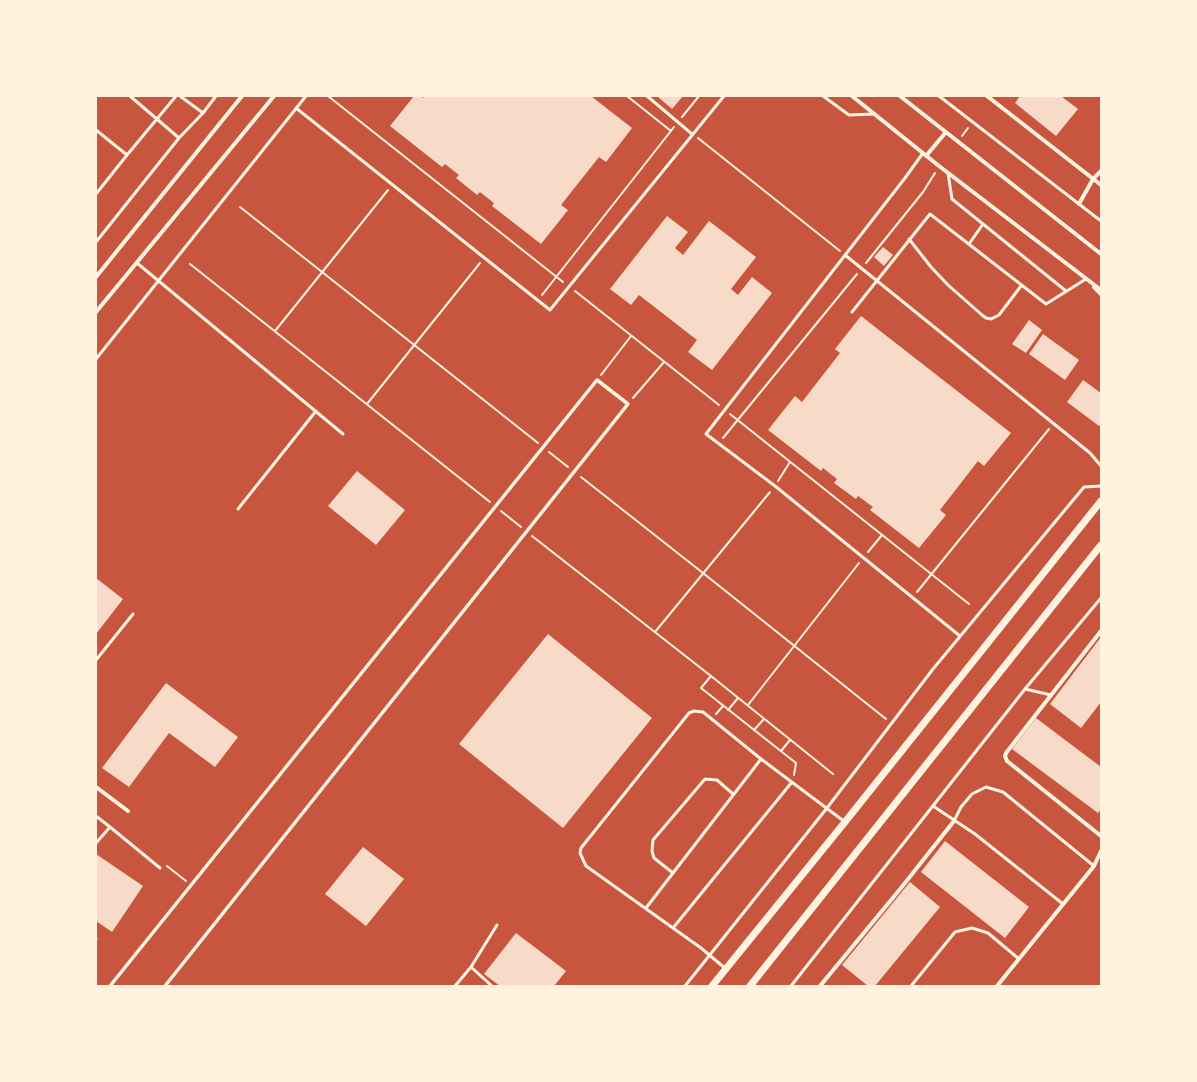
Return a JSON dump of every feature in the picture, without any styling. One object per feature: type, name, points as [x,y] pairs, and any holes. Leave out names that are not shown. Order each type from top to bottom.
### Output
[{"type":"street","points":[[96,277],[242,96]]},
{"type":"street","points":[[96,312],[274,96]]},
{"type":"street","points":[[852,96],[939,166],[1101,290]]},
{"type":"street","points":[[900,96],[1101,254]]},
{"type":"street","points":[[987,96],[1101,186]]},
{"type":"street","points":[[925,155],[946,132]]},
{"type":"street","points":[[1079,204],[1093,179],[1101,171]]},
{"type":"street","points":[[1086,279],[1101,294]]},
{"type":"street","points":[[110,986],[597,380],[628,404],[164,986]]},
{"type":"street","points":[[712,986],[1101,502]]},
{"type":"street","points":[[750,986],[1101,545]]},
{"type":"street","points":[[1101,631],[1006,753],[1007,761],[1101,836]]},
{"type":"street","points":[[96,786],[128,811]]},
{"type":"street","points":[[820,986],[954,821]]},
{"type":"street","points":[[997,986],[1094,866],[1101,851]]},
{"type":"lane","points":[[130,96],[179,138]]},
{"type":"lane","points":[[96,194],[176,96]]},
{"type":"lane","points":[[180,96],[203,113]]},
{"type":"lane","points":[[96,242],[179,138],[203,113],[216,96]]},
{"type":"lane","points":[[96,359],[306,96]]},
{"type":"lane","points":[[647,96],[692,134]]},
{"type":"lane","points":[[296,108],[550,310],[724,96]]},
{"type":"lane","points":[[823,96],[849,115],[874,114]]},
{"type":"lane","points":[[939,96],[1101,221]]},
{"type":"lane","points":[[96,130],[127,155]]},
{"type":"lane","points":[[925,155],[845,254],[706,434],[775,486],[960,636]]},
{"type":"lane","points":[[948,173],[952,199],[1066,291]]},
{"type":"lane","points":[[852,312],[930,214],[1046,304],[1086,279]]},
{"type":"lane","points":[[968,244],[983,224]]},
{"type":"lane","points":[[909,239],[931,267],[948,285],[986,318],[991,319],[999,315],[1021,286]]},
{"type":"lane","points":[[845,254],[876,281],[1090,453],[1101,466]]},
{"type":"lane","points":[[137,263],[343,434]]},
{"type":"lane","points":[[238,508],[316,411]]},
{"type":"lane","points":[[685,986],[827,808],[960,636],[1084,487],[1101,486]]},
{"type":"lane","points":[[791,986],[1025,689],[1101,598]]},
{"type":"lane","points":[[96,660],[133,614]]},
{"type":"lane","points":[[1025,689],[1051,695]]},
{"type":"lane","points":[[726,969],[710,955],[586,866],[580,853],[581,848],[689,713],[694,711],[703,712],[713,718],[761,759],[845,822]]},
{"type":"lane","points":[[646,908],[761,759]]},
{"type":"lane","points":[[673,872],[654,858],[652,851],[653,840],[705,779],[717,780],[733,794]]},
{"type":"lane","points":[[673,928],[792,782]]},
{"type":"lane","points":[[954,821],[961,807],[972,794],[986,787],[1003,792],[1094,866]]},
{"type":"lane","points":[[934,806],[975,834],[1063,904]]},
{"type":"lane","points":[[96,816],[160,868]]},
{"type":"lane","points":[[96,843],[110,827]]},
{"type":"lane","points":[[455,986],[471,967],[497,925]]},
{"type":"lane","points":[[911,986],[955,932],[972,928],[988,933],[1019,959]]},
{"type":"lane","points":[[471,967],[492,986]]},
{"type":"path","points":[[328,96],[969,604]]},
{"type":"path","points":[[627,96],[671,131]]},
{"type":"path","points":[[537,300],[699,96]]},
{"type":"path","points":[[692,134],[845,254]]},
{"type":"path","points":[[719,444],[923,192],[939,166]]},
{"type":"path","points":[[276,331],[392,185]]},
{"type":"path","points":[[240,207],[703,573],[891,724]]},
{"type":"path","points":[[366,404],[484,258]]},
{"type":"path","points":[[190,264],[748,705],[832,774]]},
{"type":"path","points":[[597,380],[631,336]]},
{"type":"path","points":[[628,404],[664,362]]},
{"type":"path","points":[[912,598],[1053,424]]},
{"type":"path","points":[[656,632],[775,486],[790,462]]},
{"type":"path","points":[[748,705],[882,535]]},
{"type":"path","points":[[711,676],[701,688],[796,763],[792,782]]},
{"type":"path","points":[[728,710],[738,698]]},
{"type":"path","points":[[713,718],[723,706]]},
{"type":"path","points":[[754,730],[764,719]]},
{"type":"path","points":[[781,751],[790,740]]},
{"type":"building","points":[[414,96],[421,96],[423,98],[425,96],[591,96],[632,128],[606,162],[599,157],[561,205],[568,210],[541,244],[492,206],[494,203],[480,192],[477,195],[456,178],[459,175],[445,164],[442,167],[390,126]]},
{"type":"building","points":[[657,96],[683,96],[672,109]]},
{"type":"building","points":[[1020,96],[1061,96],[1078,109],[1056,136],[1015,103]]},
{"type":"building","points":[[667,216],[688,232],[675,248],[683,255],[709,221],[756,257],[731,289],[738,295],[752,277],[772,293],[712,370],[688,352],[697,340],[639,295],[631,305],[610,289]]},
{"type":"building","points":[[883,247],[893,255],[884,266],[874,257]]},
{"type":"building","points":[[861,316],[1011,433],[984,466],[978,461],[940,510],[946,515],[919,548],[870,510],[873,507],[858,496],[856,499],[834,483],[837,479],[823,468],[821,471],[768,430],[795,396],[802,402],[840,353],[835,349]]},
{"type":"building","points":[[1029,320],[1042,330],[1026,353],[1012,344]]},
{"type":"building","points":[[1043,334],[1079,360],[1065,380],[1029,354]]},
{"type":"building","points":[[1083,380],[1101,393],[1101,424],[1099,426],[1067,402]]},
{"type":"building","points":[[357,471],[405,510],[376,545],[328,506]]},
{"type":"building","points":[[96,578],[123,599],[96,634]]},
{"type":"building","points":[[548,634],[652,718],[563,828],[459,744]]},
{"type":"building","points":[[1101,637],[1101,702],[1081,728],[1050,704]]},
{"type":"building","points":[[166,683],[238,737],[215,767],[169,733],[129,787],[102,768]]},
{"type":"building","points":[[1036,718],[1101,767],[1101,809],[1098,813],[1012,749]]},
{"type":"building","points":[[945,841],[1029,907],[1005,938],[921,872]]},
{"type":"building","points":[[363,847],[404,879],[366,926],[325,894]]},
{"type":"building","points":[[96,854],[143,886],[112,932],[96,921]]},
{"type":"building","points":[[910,882],[940,907],[875,986],[868,986],[842,965]]},
{"type":"building","points":[[516,933],[566,971],[554,986],[500,986],[484,974]]}]
